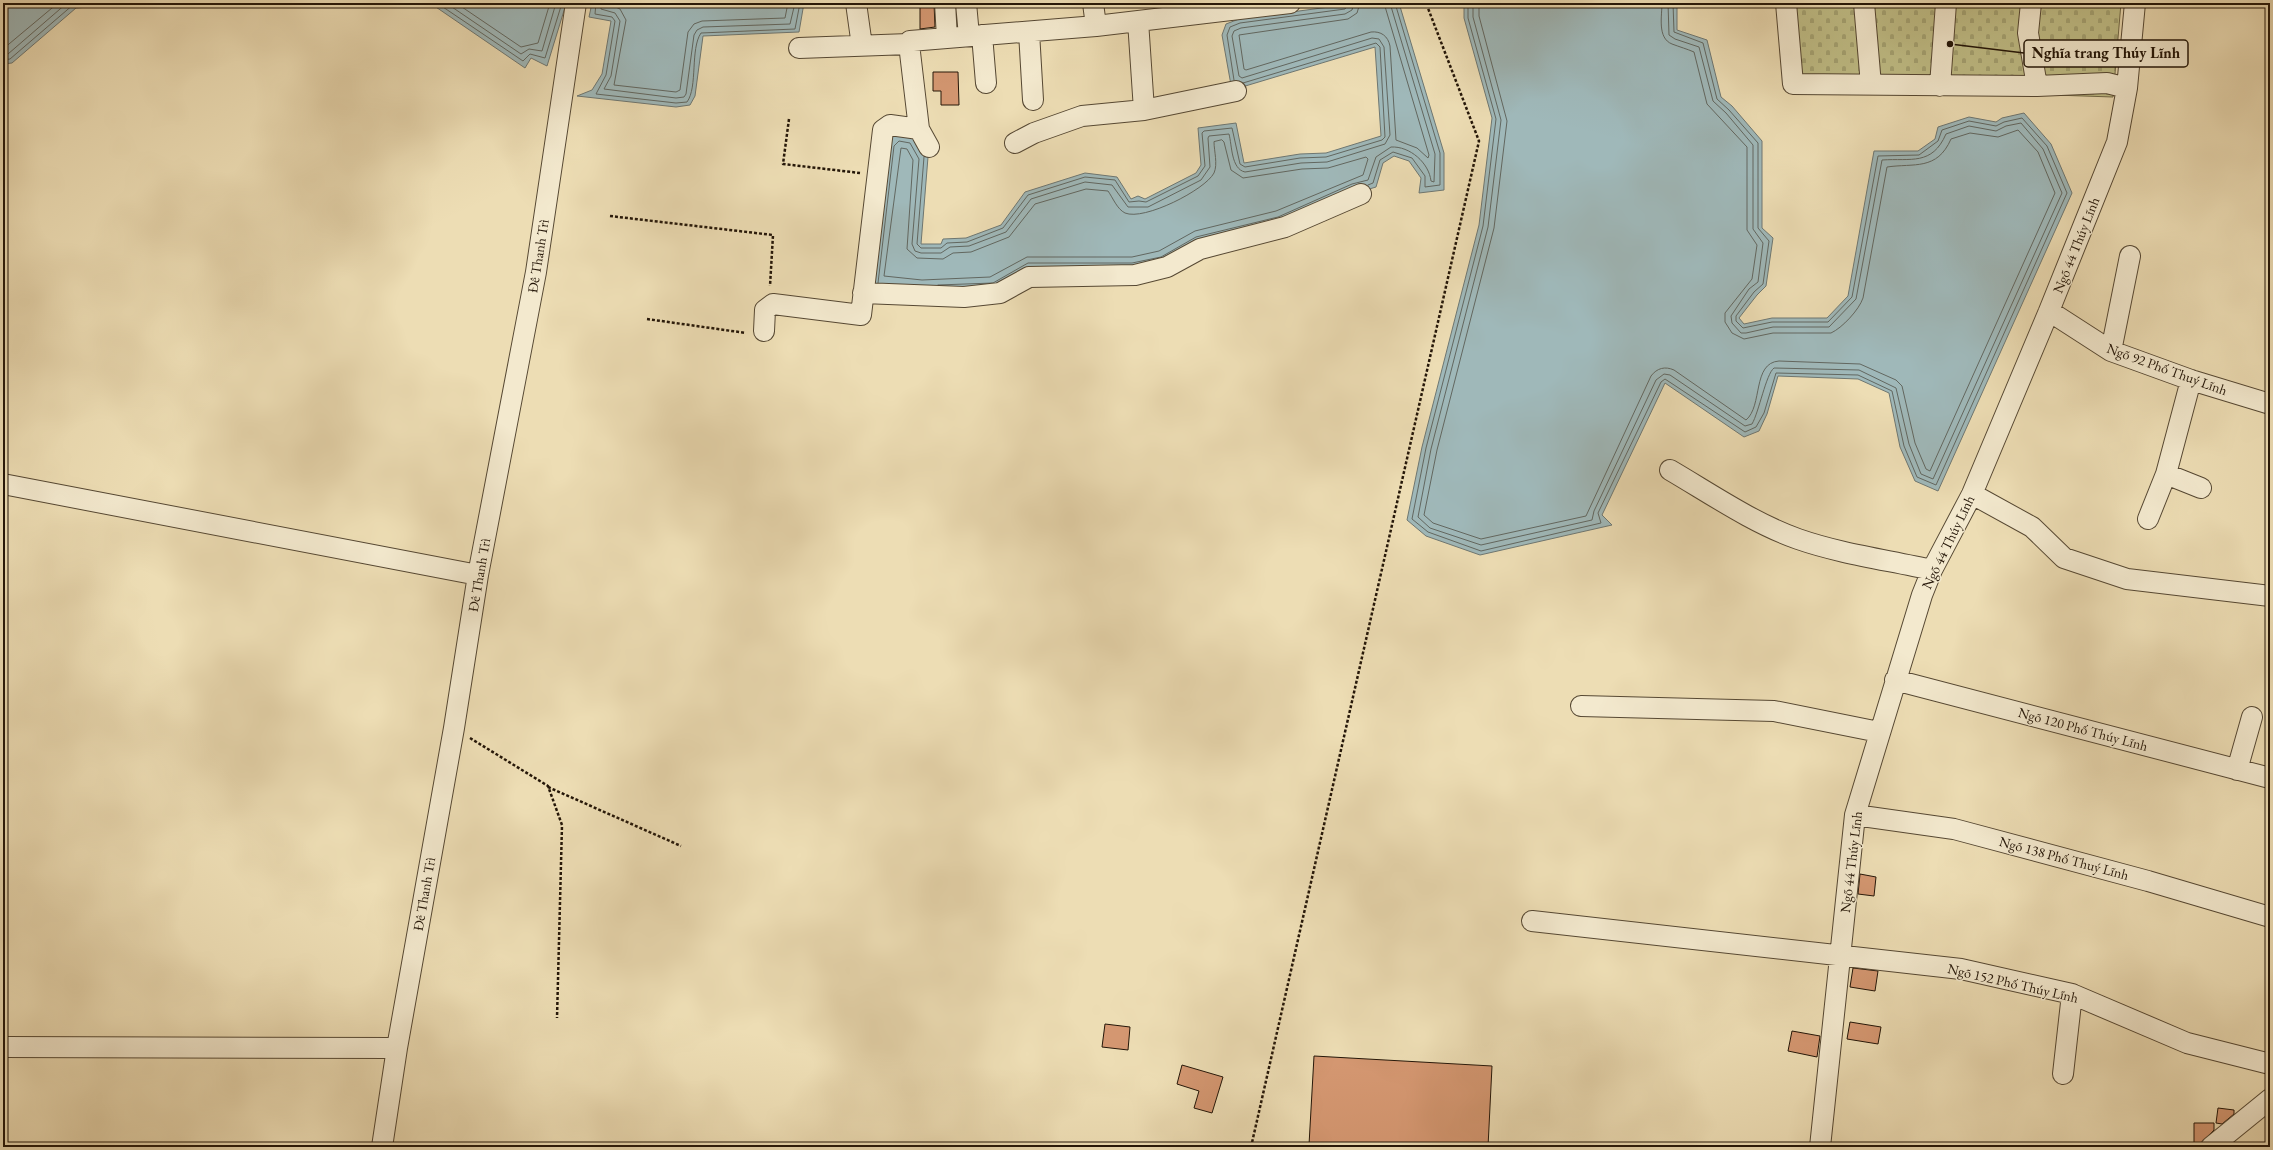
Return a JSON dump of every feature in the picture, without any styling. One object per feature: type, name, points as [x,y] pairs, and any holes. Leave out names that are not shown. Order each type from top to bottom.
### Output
[{"type":"street","points":[[856,3],[862,46]]},
{"type":"street","points":[[945,3],[947,38]]},
{"type":"street","points":[[966,3],[986,83]]},
{"type":"street","points":[[1092,3],[1096,26]]},
{"type":"street","points":[[799,48],[909,44],[910,41],[1096,26],[1290,3]]},
{"type":"street","points":[[1786,3],[1793,84],[2037,86],[2107,83],[2127,88]]},
{"type":"street","points":[[1864,3],[1871,85]]},
{"type":"street","points":[[1940,86],[1946,3]]},
{"type":"street","points":[[2031,3],[2028,33],[2037,86]]},
{"type":"street","name":"Ngõ 44 Thúy Lĩnh","points":[[1820,1147],[1855,815],[1879,732],[1922,595],[1932,570],[1972,494],[2049,311],[2117,142],[2127,88],[2135,3]]},
{"type":"street","name":"Đê Thanh Trì","points":[[382,1147],[397,1048],[454,728],[478,575],[536,272],[576,9]]},
{"type":"street","points":[[1138,21],[1144,110]]},
{"type":"street","points":[[1029,32],[1033,100]]},
{"type":"street","points":[[909,44],[919,129],[929,147]]},
{"type":"street","points":[[1016,143],[1034,133],[1082,116],[1144,110],[1236,91]]},
{"type":"street","points":[[764,331],[765,310],[773,304],[861,315],[883,130],[890,124],[919,129]]},
{"type":"street","points":[[863,293],[964,297],[1000,293],[1029,276],[1135,275],[1168,267],[1200,249],[1285,227],[1361,194]]},
{"type":"street","points":[[2111,351],[2130,256]]},
{"type":"street","name":"Ngõ 92 Phố Thuý Lĩnh","points":[[2049,311],[2111,351],[2191,380],[2270,404]]},
{"type":"street","points":[[2148,519],[2166,474],[2191,380]]},
{"type":"street","points":[[1670,470],[1768,526],[1798,539],[1830,548],[1932,570]]},
{"type":"street","points":[[2166,474],[2201,488]]},
{"type":"street","points":[[3,484],[478,575]]},
{"type":"street","points":[[1972,494],[2032,527],[2064,558],[2127,579],[2270,596]]},
{"type":"street","name":"Ngõ 120 Phố Thúy Lĩnh","points":[[1896,680],[2270,778]]},
{"type":"street","points":[[1581,706],[1774,711],[1879,732]]},
{"type":"street","points":[[2237,770],[2252,717]]},
{"type":"street","name":"Ngõ 138 Phố Thuý Lĩnh","points":[[1855,815],[1954,829],[2148,881],[2270,917]]},
{"type":"street","name":"Ngõ 152 Phố Thúy Lĩnh","points":[[1532,921],[1961,969],[2072,994],[2187,1043],[2270,1064]]},
{"type":"street","points":[[2063,1074],[2072,994]]},
{"type":"street","points":[[3,1047],[397,1048]]},
{"type":"street","points":[[2211,1147],[2270,1099]]},
{"type":"path","points":[[1251,1147],[1479,141],[1426,3]]},
{"type":"path","points":[[788,119],[783,164],[877,175]]},
{"type":"path","points":[[610,216],[773,235],[769,307]]},
{"type":"path","points":[[647,319],[762,335],[764,331]]},
{"type":"path","points":[[454,728],[548,786],[682,846]]},
{"type":"path","points":[[548,786],[562,825],[557,1018]]},
{"type":"green space","points":[[1777,3],[2121,3],[2113,97],[1786,86]]},
{"type":"water","points":[[3,3],[116,3],[116,5],[76,8],[12,63],[3,64]]},
{"type":"water","points":[[430,3],[566,4],[547,66],[531,58],[525,68]]},
{"type":"water","points":[[592,3],[804,3],[799,32],[703,36],[695,96],[690,105],[676,107],[577,96],[592,90],[602,74],[611,21],[589,17]]},
{"type":"water","points":[[1359,3],[1399,3],[1444,153],[1444,190],[1419,193],[1421,178],[1409,161],[1394,156],[1383,163],[1376,187],[1356,193],[1164,265],[995,291],[868,285],[886,140],[897,132],[914,135],[921,142],[928,157],[921,244],[941,244],[943,239],[966,238],[1001,225],[1025,192],[1085,173],[1117,177],[1131,199],[1138,196],[1145,199],[1196,173],[1201,165],[1198,128],[1236,123],[1244,163],[1300,154],[1326,153],[1381,136],[1375,47],[1242,87],[1231,85],[1222,35],[1226,24],[1239,19]]},
{"type":"water","points":[[1464,3],[1677,3],[1677,30],[1707,40],[1721,97],[1732,106],[1762,141],[1762,228],[1773,238],[1766,286],[1739,318],[1744,324],[1772,318],[1827,318],[1848,296],[1874,151],[1918,151],[1935,139],[1938,127],[1969,117],[1996,122],[2002,118],[2024,113],[2051,144],[2072,193],[1938,491],[1915,481],[1900,447],[1889,393],[1858,379],[1778,376],[1767,414],[1759,431],[1744,437],[1665,383],[1602,515],[1612,525],[1480,555],[1426,536],[1407,520],[1422,447],[1479,225],[1492,118],[1464,18]]},
{"type":"building","points":[[920,3],[934,3],[935,27],[920,29]]},
{"type":"building","points":[[933,72],[958,72],[959,105],[941,105],[941,91],[933,91]]},
{"type":"building","points":[[1860,874],[1876,877],[1874,896],[1858,894]]},
{"type":"building","points":[[1853,968],[1878,971],[1875,991],[1850,987]]},
{"type":"building","points":[[1850,1022],[1881,1027],[1878,1044],[1847,1039]]},
{"type":"building","points":[[1105,1024],[1130,1027],[1128,1050],[1102,1047]]},
{"type":"building","points":[[1792,1031],[1820,1036],[1817,1057],[1788,1051]]},
{"type":"building","points":[[1314,1056],[1492,1066],[1488,1147],[1309,1145]]},
{"type":"building","points":[[1182,1065],[1223,1077],[1212,1113],[1194,1108],[1199,1091],[1177,1084]]},
{"type":"building","points":[[2218,1108],[2234,1110],[2234,1114],[2222,1124],[2216,1123]]},
{"type":"building","points":[[2194,1123],[2214,1123],[2214,1130],[2197,1147],[2194,1147]]},
{"type":"place","name":"Nghĩa trang Thúy Lĩnh","points":[[1950,44]]}]
